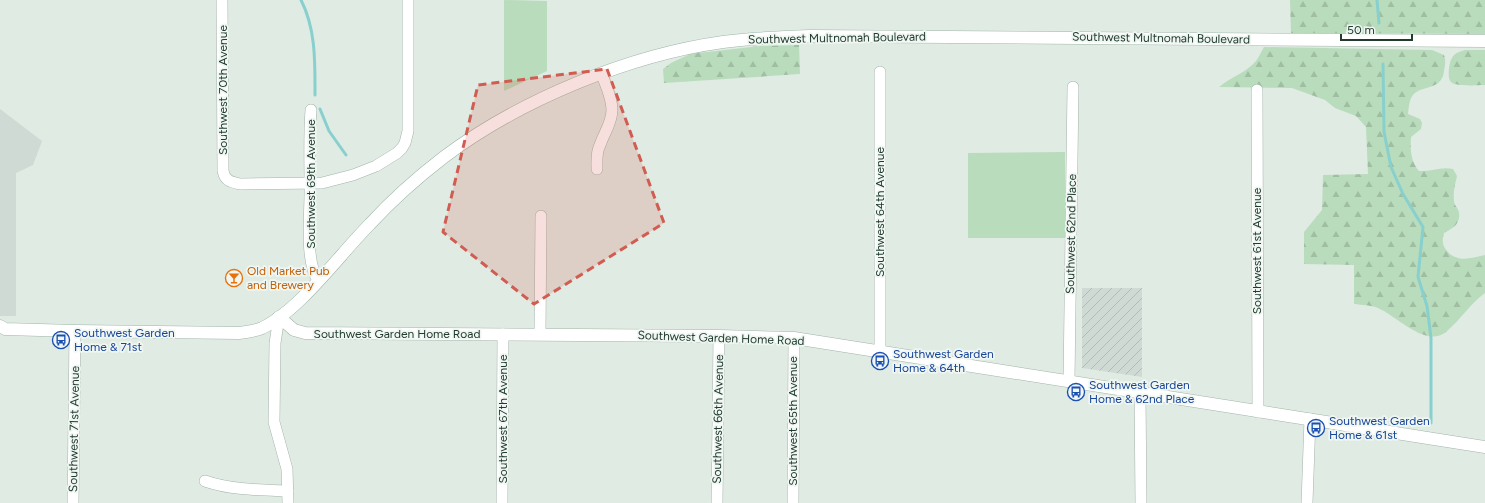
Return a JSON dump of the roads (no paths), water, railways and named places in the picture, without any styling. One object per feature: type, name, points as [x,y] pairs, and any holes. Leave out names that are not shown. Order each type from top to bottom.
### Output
[{"type":"main road","name":"Southwest Multnomah Boulevard","points":[[279,317],[301,298],[379,214],[405,189],[445,157],[479,133],[523,108],[554,93],[602,74],[647,59],[705,45],[736,40],[785,37],[1080,37],[1485,41]]},
{"type":"main road","name":"Southwest Garden Home Road","points":[[279,317],[294,330],[305,333],[540,334],[794,338],[1485,447]]},
{"type":"main road","points":[[2,329],[239,333],[262,328],[279,317]]},
{"type":"street","name":"Southwest 70th Avenue","points":[[222,0],[224,175],[226,179],[240,184],[310,183]]},
{"type":"street","points":[[310,183],[322,183],[365,170],[388,159],[402,148],[408,131],[408,0]]},
{"type":"street","name":"Southwest 64th Avenue","points":[[880,72],[880,352]]},
{"type":"street","points":[[597,169],[599,146],[608,128],[612,112],[611,101],[602,74]]},
{"type":"street","name":"Southwest 62nd Place","points":[[1069,381],[1073,87]]},
{"type":"street","name":"Southwest 61st Avenue","points":[[1256,90],[1258,412]]},
{"type":"street","name":"Southwest 69th Avenue","points":[[311,110],[309,205],[311,260],[314,274],[318,280]]},
{"type":"street","points":[[540,334],[541,216]]},
{"type":"street","points":[[279,317],[275,343],[274,422],[287,469],[288,503]]},
{"type":"street","name":"Southwest 71st Avenue","points":[[73,503],[75,331]]},
{"type":"street","name":"Southwest 67th Avenue","points":[[502,503],[503,334]]},
{"type":"street","name":"Southwest 66th Avenue","points":[[718,503],[719,336]]},
{"type":"street","name":"Southwest 65th Avenue","points":[[793,503],[794,338]]},
{"type":"street","points":[[1140,392],[1141,503]]},
{"type":"street","points":[[1307,503],[1310,419]]},
{"type":"street","points":[[205,481],[216,485],[234,488],[288,491]]},
{"type":"waterway","points":[[301,0],[310,23],[314,46],[315,95]]},
{"type":"waterway","points":[[1377,0],[1379,23]]},
{"type":"waterway","points":[[1383,64],[1384,132],[1391,167],[1403,194],[1423,227],[1418,277],[1427,306],[1431,338],[1431,423]]},
{"type":"waterway","points":[[320,109],[329,131],[346,155]]},
{"type":"place","name":"Old Market Pub and Brewery","points":[[234,278]]},
{"type":"place","name":"Southwest Garden Home & 71st","points":[[61,340]]},
{"type":"place","name":"Southwest Garden Home & 64th","points":[[880,361]]},
{"type":"place","name":"Southwest Garden Home & 62nd Place","points":[[1076,392]]},
{"type":"place","name":"Southwest Garden Home & 61st","points":[[1316,428]]}]
